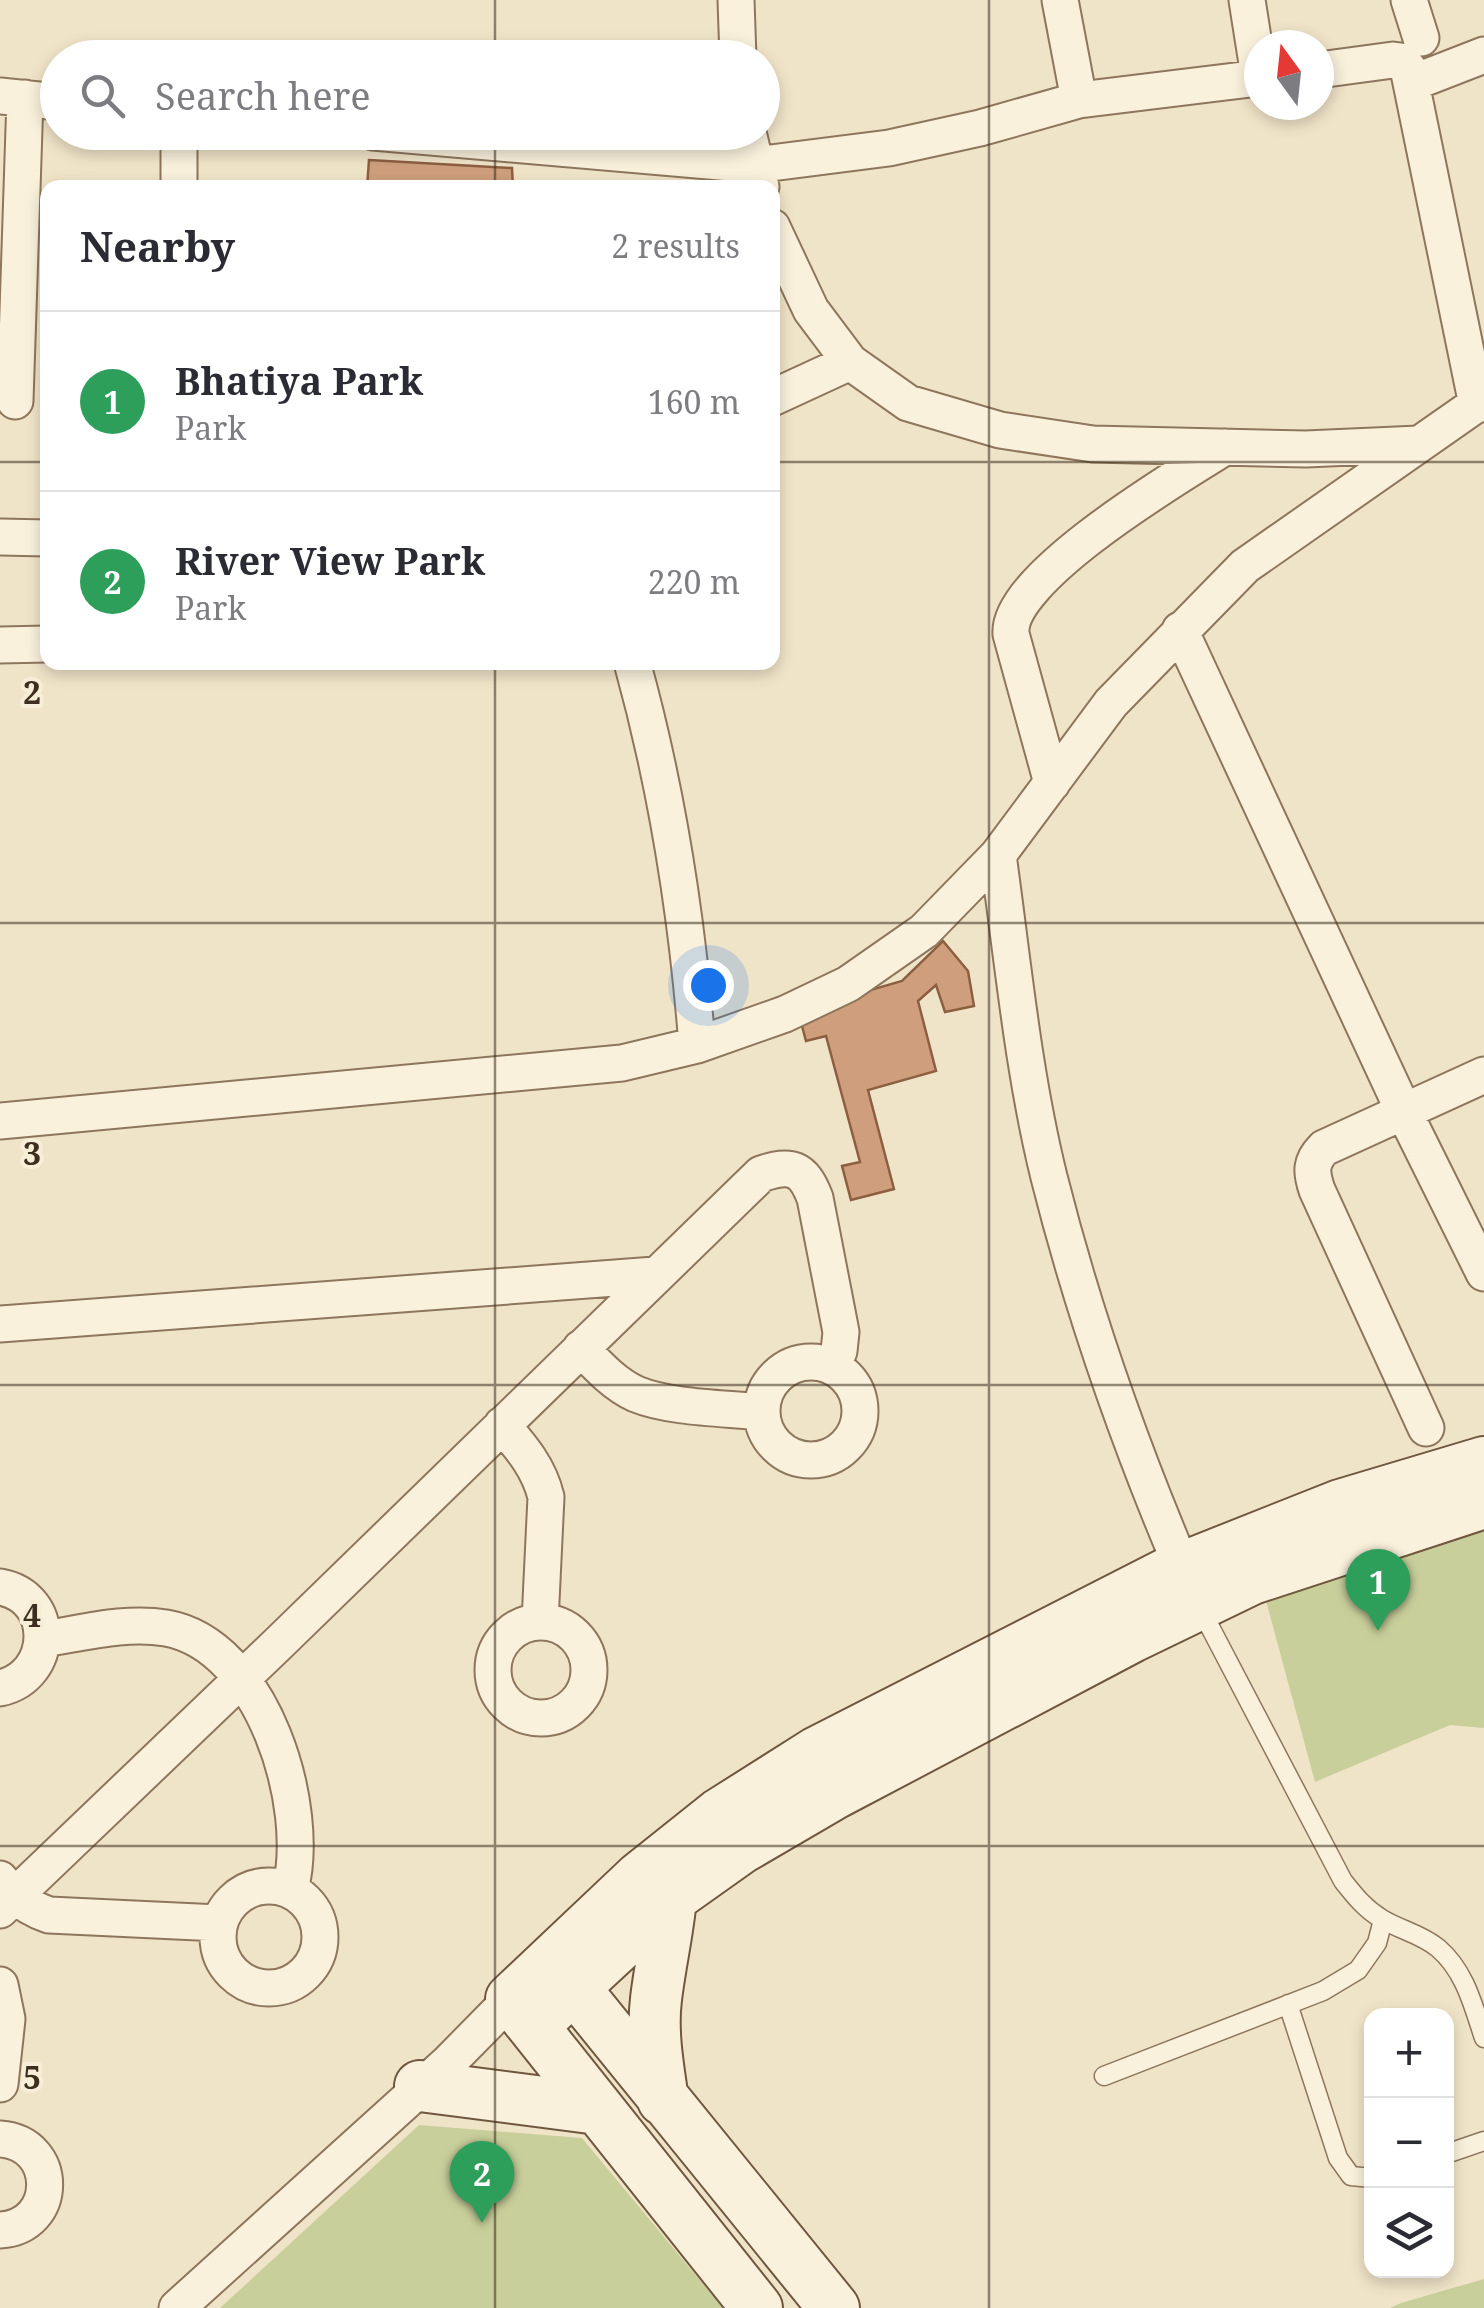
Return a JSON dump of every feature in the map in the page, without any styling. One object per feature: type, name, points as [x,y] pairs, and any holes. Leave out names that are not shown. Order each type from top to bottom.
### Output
[{"type":"main road","points":[[562,1972],[740,1850],[1190,1587],[1340,1505],[1484,1462]]},
{"type":"main road","points":[[757,2308],[522,2012],[562,1972],[640,1877],[719,1814],[818,1752],[1190,1587],[1252,1579],[1484,1504]]},
{"type":"main road","points":[[664,2100],[655,2045],[656,2000],[671,1898]]},
{"type":"main road","points":[[562,1972],[834,2308]]},
{"type":"main road","points":[[434,2074],[598,2109]]},
{"type":"street","points":[[736,0],[737,40]]},
{"type":"street","points":[[1060,0],[1079,100]]},
{"type":"street","points":[[1248,0],[1252,30]]},
{"type":"street","points":[[1409,0],[1421,38]]},
{"type":"street","points":[[1412,83],[1484,55]]},
{"type":"street","points":[[0,1121],[622,1063],[698,1045],[786,1014],[848,984],[924,931],[998,855],[1112,703],[1246,566],[1481,402],[1408,68],[1402,60],[1334,68]]},
{"type":"street","points":[[602,150],[755,162],[889,148],[1079,100],[1244,79]]},
{"type":"street","points":[[15,400],[34,248],[28,99]]},
{"type":"street","points":[[179,150],[179,180]]},
{"type":"street","points":[[780,245],[811,310],[850,362],[908,403],[1000,430],[1093,444],[1420,444]]},
{"type":"street","points":[[780,394],[850,362]]},
{"type":"street","points":[[1052,783],[1011,634],[1014,613],[1101,527],[1225,447]]},
{"type":"street","points":[[0,537],[40,538]]},
{"type":"street","points":[[1180,630],[1404,1112],[1484,1274]]},
{"type":"street","points":[[0,645],[40,644]]},
{"type":"street","points":[[634,670],[676,858],[690,950],[698,1045]]},
{"type":"street","points":[[998,855],[1048,1174],[1113,1385],[1190,1587]]},
{"type":"street","points":[[1426,1428],[1312,1175],[1313,1159],[1324,1148],[1484,1074]]},
{"type":"street","points":[[219,1923],[66,1918],[34,1910],[5,1895],[242,1678],[760,1174],[781,1168],[796,1170],[808,1180],[815,1198],[841,1332],[832,1366]]},
{"type":"street","points":[[0,1324],[655,1275]]},
{"type":"street","points":[[581,1348],[615,1381],[635,1393],[762,1412]]},
{"type":"street","points":[[800,1364],[832,1366],[845,1375],[860,1403],[855,1434],[846,1447],[817,1460],[786,1454],[773,1443],[762,1412],[764,1396],[772,1381],[784,1370],[800,1364]]},
{"type":"street","points":[[502,1425],[542,1478],[546,1497],[540,1622]]},
{"type":"street","points":[[0,1587],[24,1597],[35,1608],[44,1639],[41,1655],[32,1669],[20,1680],[0,1688]]},
{"type":"street","points":[[44,1639],[131,1626],[168,1628],[195,1638],[222,1656],[242,1678],[268,1720],[282,1768],[295,1845],[296,1869],[290,1890]]},
{"type":"street","points":[[272,1885],[290,1890],[316,1914],[321,1931],[320,1949],[313,1965],[288,1985],[272,1989],[255,1986],[228,1969],[220,1955],[219,1923],[226,1908],[255,1887],[272,1885]]},
{"type":"street","points":[[0,1984],[7,2019],[0,2084]]},
{"type":"street","points":[[177,2308],[434,2074],[522,2012]]},
{"type":"street","points":[[0,2139],[24,2145],[35,2156],[43,2169],[45,2184],[36,2212],[24,2223],[0,2230]]},
{"type":"lane","points":[[1190,1587],[1343,1880],[1360,1904],[1439,1949],[1464,1979],[1484,2038]]},
{"type":"lane","points":[[1104,2076],[1323,1990],[1358,1970],[1376,1943],[1383,1920]]},
{"type":"lane","points":[[1288,2004],[1338,2158],[1351,2176],[1364,2177]]},
{"type":"lane","points":[[1454,2151],[1484,2142]]},
{"type":"green space","points":[[1484,1527],[1484,1728],[1450,1725],[1315,1782],[1259,1575]]},
{"type":"green space","points":[[419,2125],[582,2138],[723,2308],[220,2308]]},
{"type":"green space","points":[[1484,2279],[1484,2308],[1390,2308],[1401,2303]]},
{"type":"building","points":[[369,160],[512,168],[513,180],[368,180]]},
{"type":"building","points":[[943,941],[968,971],[974,1006],[945,1012],[936,985],[918,1001],[936,1071],[868,1090],[894,1189],[851,1200],[842,1166],[860,1162],[826,1036],[806,1041],[798,1011],[902,981]]},
{"type":"place","name":"Bhatiya Park","points":[[1378,1631]]},
{"type":"place","name":"River View Park","points":[[482,2223]]}]
